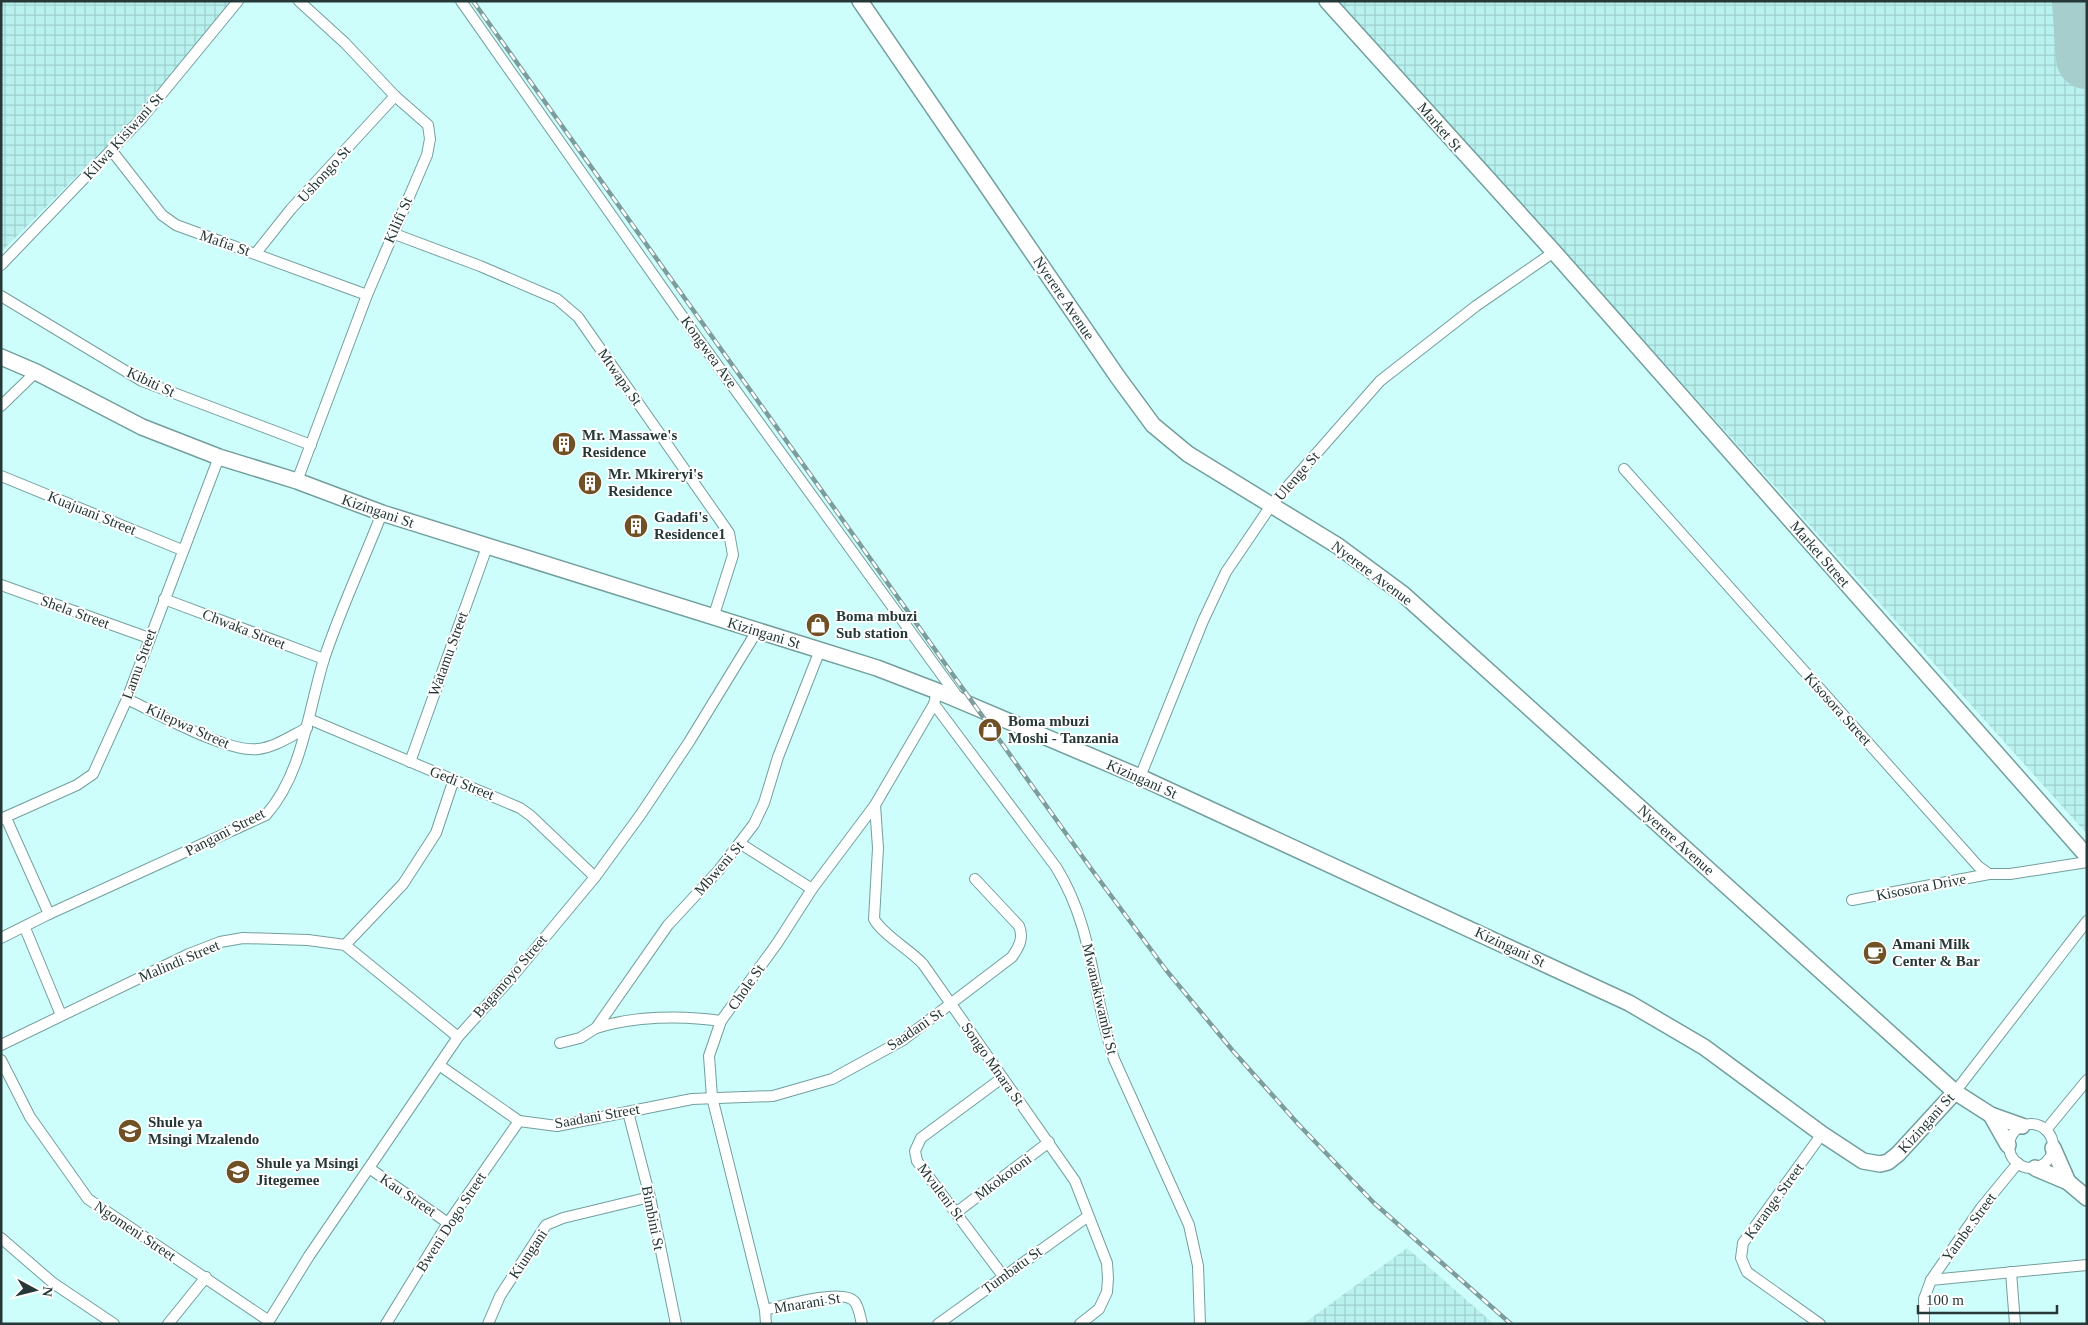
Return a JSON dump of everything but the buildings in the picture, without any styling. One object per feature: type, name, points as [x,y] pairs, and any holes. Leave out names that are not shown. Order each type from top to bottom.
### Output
[{"type":"street","name":"Kilwa Kisiwani St","points":[[1,265],[142,118],[238,1]]},
{"type":"street","name":"Kilifi St","points":[[297,481],[367,295],[427,155],[430,138],[428,125],[395,96],[345,43],[300,1]]},
{"type":"street","name":"Kongwea Ave","points":[[460,1],[697,336],[961,701]]},
{"type":"street","name":"Nyerere Avenue","points":[[860,1],[1117,376],[1153,424],[1188,454],[1338,546],[1403,594],[1955,1092],[1991,1115]]},
{"type":"street","name":"Market St","points":[[1327,1],[1554,252]]},
{"type":"street","name":"Ushongo St","points":[[256,253],[291,209],[395,96]]},
{"type":"street","name":"Mafia St","points":[[112,151],[162,215],[176,225],[367,295]]},
{"type":"street","name":"Mtwapa St","points":[[392,234],[480,266],[557,299],[578,317],[729,533],[734,555],[713,618]]},
{"type":"street","name":"Ulenge St","points":[[1140,777],[1203,621],[1226,572],[1272,504],[1380,381],[1476,306],[1554,252]]},
{"type":"street","name":"Market Street","points":[[1554,252],[2087,856]]},
{"type":"street","name":"Kibiti St","points":[[1,296],[142,381],[311,446]]},
{"type":"street","name":"Kizingani St","points":[[1,357],[36,372],[142,427],[219,457],[297,481],[382,514],[877,668],[936,698],[961,701],[1140,777],[1629,1003],[1704,1047],[1822,1134],[1863,1161],[1880,1164],[1898,1154],[1955,1092],[2087,921]]},
{"type":"street","points":[[1,406],[36,372]]},
{"type":"street","name":"Lamu Street","points":[[3,818],[77,785],[92,774],[127,699],[182,550],[219,457]]},
{"type":"street","name":"Kisosora Street","points":[[1624,469],[1978,866],[1989,874]]},
{"type":"street","name":"Kuajuani Street","points":[[1,476],[182,550]]},
{"type":"street","name":"Pangani Street","points":[[1,938],[25,928],[49,914],[266,815],[283,791],[308,724],[324,659],[382,514]]},
{"type":"street","name":"Watamu Street","points":[[410,762],[487,546]]},
{"type":"street","name":"Shela Street","points":[[1,585],[149,638]]},
{"type":"street","name":"Chwaka Street","points":[[164,599],[324,659]]},
{"type":"street","name":"Bagamoyo Street","points":[[268,1322],[309,1256],[458,1037],[512,977],[595,877],[689,742],[757,631]]},
{"type":"street","name":"Mbweni St","points":[[560,1043],[580,1038],[596,1028],[668,925],[741,844],[764,803],[778,757],[820,650]]},
{"type":"street","name":"Chole St","points":[[766,1324],[765,1310],[712,1097],[709,1056],[721,1021],[778,942],[812,889],[875,805],[936,698]]},
{"type":"street","name":"Mwanakiwambi St","points":[[936,698],[1071,890],[1093,964],[1106,1036],[1114,1059],[1191,1232],[1198,1266],[1200,1324]]},
{"type":"street","name":"Kilepwa Street","points":[[127,699],[225,744],[244,750],[268,747],[308,724]]},
{"type":"street","name":"Gedi Street","points":[[308,724],[454,779],[520,808],[595,877]]},
{"type":"street","points":[[454,779],[436,833],[408,877],[345,945],[458,1037]]},
{"type":"street","name":"Songo Mnara St","points":[[875,805],[878,848],[874,918],[878,926],[902,944],[923,964],[1049,1142],[1074,1181],[1087,1218],[1107,1263],[1107,1292],[1099,1309],[1080,1324]]},
{"type":"street","points":[[3,818],[49,914]]},
{"type":"street","points":[[741,844],[812,889]]},
{"type":"street","points":[[1989,874],[2010,874],[2087,862]]},
{"type":"street","name":"Kisosora Drive","points":[[1852,900],[1989,874]]},
{"type":"street","name":"Saadani St","points":[[712,1097],[773,1096],[832,1079],[903,1040],[1012,957],[1022,933],[1019,926],[975,879]]},
{"type":"street","points":[[25,928],[61,1015]]},
{"type":"street","name":"Malindi Street","points":[[1,1045],[189,954],[220,942],[255,938],[308,940],[345,945]]},
{"type":"street","points":[[596,1028],[611,1023],[652,1019],[705,1018],[721,1021]]},
{"type":"street","name":"Ngomeni Street","points":[[1,1060],[30,1116],[88,1199],[206,1277],[268,1322]]},
{"type":"street","name":"Saadani Street","points":[[439,1065],[519,1121],[557,1126],[712,1097]]},
{"type":"street","name":"Mvuleni St","points":[[1002,1078],[921,1138],[915,1151],[918,1161],[1002,1276]]},
{"type":"street","points":[[2046,1130],[2087,1080]]},
{"type":"street","name":"Bimbini St","points":[[628,1112],[650,1197],[676,1324]]},
{"type":"street","points":[[1991,1115],[2008,1145],[2011,1156],[2026,1168],[2044,1165],[2051,1157],[2053,1148]]},
{"type":"street","points":[[1991,1115],[2022,1126],[2035,1124],[2046,1130],[2052,1138],[2053,1148],[2068,1182]]},
{"type":"street","name":"Bweni Dogo Street","points":[[386,1324],[448,1223],[519,1121]]},
{"type":"street","points":[[2008,1145],[2013,1133],[2022,1126]]},
{"type":"street","name":"Karange Street","points":[[1820,1324],[1747,1272],[1741,1258],[1743,1243],[1822,1134]]},
{"type":"street","name":"Mkokotoni","points":[[957,1212],[1049,1142]]},
{"type":"street","name":"Yambe Street","points":[[1924,1324],[1924,1299],[1931,1280],[1982,1208],[2018,1163]]},
{"type":"street","name":"Kau Street","points":[[368,1168],[448,1223]]},
{"type":"street","points":[[2035,1168],[2068,1182],[2087,1198]]},
{"type":"street","name":"Kiungani","points":[[488,1324],[500,1296],[546,1225],[563,1218],[650,1197]]},
{"type":"street","name":"Tumbatu St","points":[[938,1324],[1002,1276],[1087,1218]]},
{"type":"street","points":[[1,1238],[53,1283],[114,1324]]},
{"type":"street","points":[[1931,1280],[2087,1265]]},
{"type":"street","points":[[2011,1272],[2015,1324]]},
{"type":"street","points":[[168,1324],[206,1277]]},
{"type":"street","name":"Mnarani St","points":[[765,1310],[834,1296],[848,1297],[855,1302],[862,1324]]},
{"type":"shaded area","points":[[1,1],[232,1],[166,86],[1,252]]},
{"type":"shaded area","points":[[1339,1],[2087,1],[2087,834]]},
{"type":"shaded area","points":[[1407,1248],[1494,1324],[1303,1324]]},
{"type":"runway","points":[[2083,1],[2087,58]]},
{"type":"railway","points":[[473,1],[1092,870],[1166,970],[1233,1051],[1299,1125],[1374,1203],[1511,1324]]},
{"type":"place","name":"Mr. Massawe's Residence","points":[[564,444]]},
{"type":"place","name":"Mr. Mkireryi's Residence","points":[[590,483]]},
{"type":"place","name":"Gadafi's Residence1","points":[[636,526]]},
{"type":"place","name":"Boma mbuzi Sub station","points":[[818,625]]},
{"type":"place","name":"Boma mbuzi Moshi - Tanzania","points":[[990,730]]},
{"type":"place","name":"Amani Milk Center & Bar","points":[[1875,953]]},
{"type":"place","name":"Shule ya Msingi Mzalendo","points":[[130,1131]]},
{"type":"place","name":"Shule ya Msingi Jitegemee","points":[[238,1172]]}]
